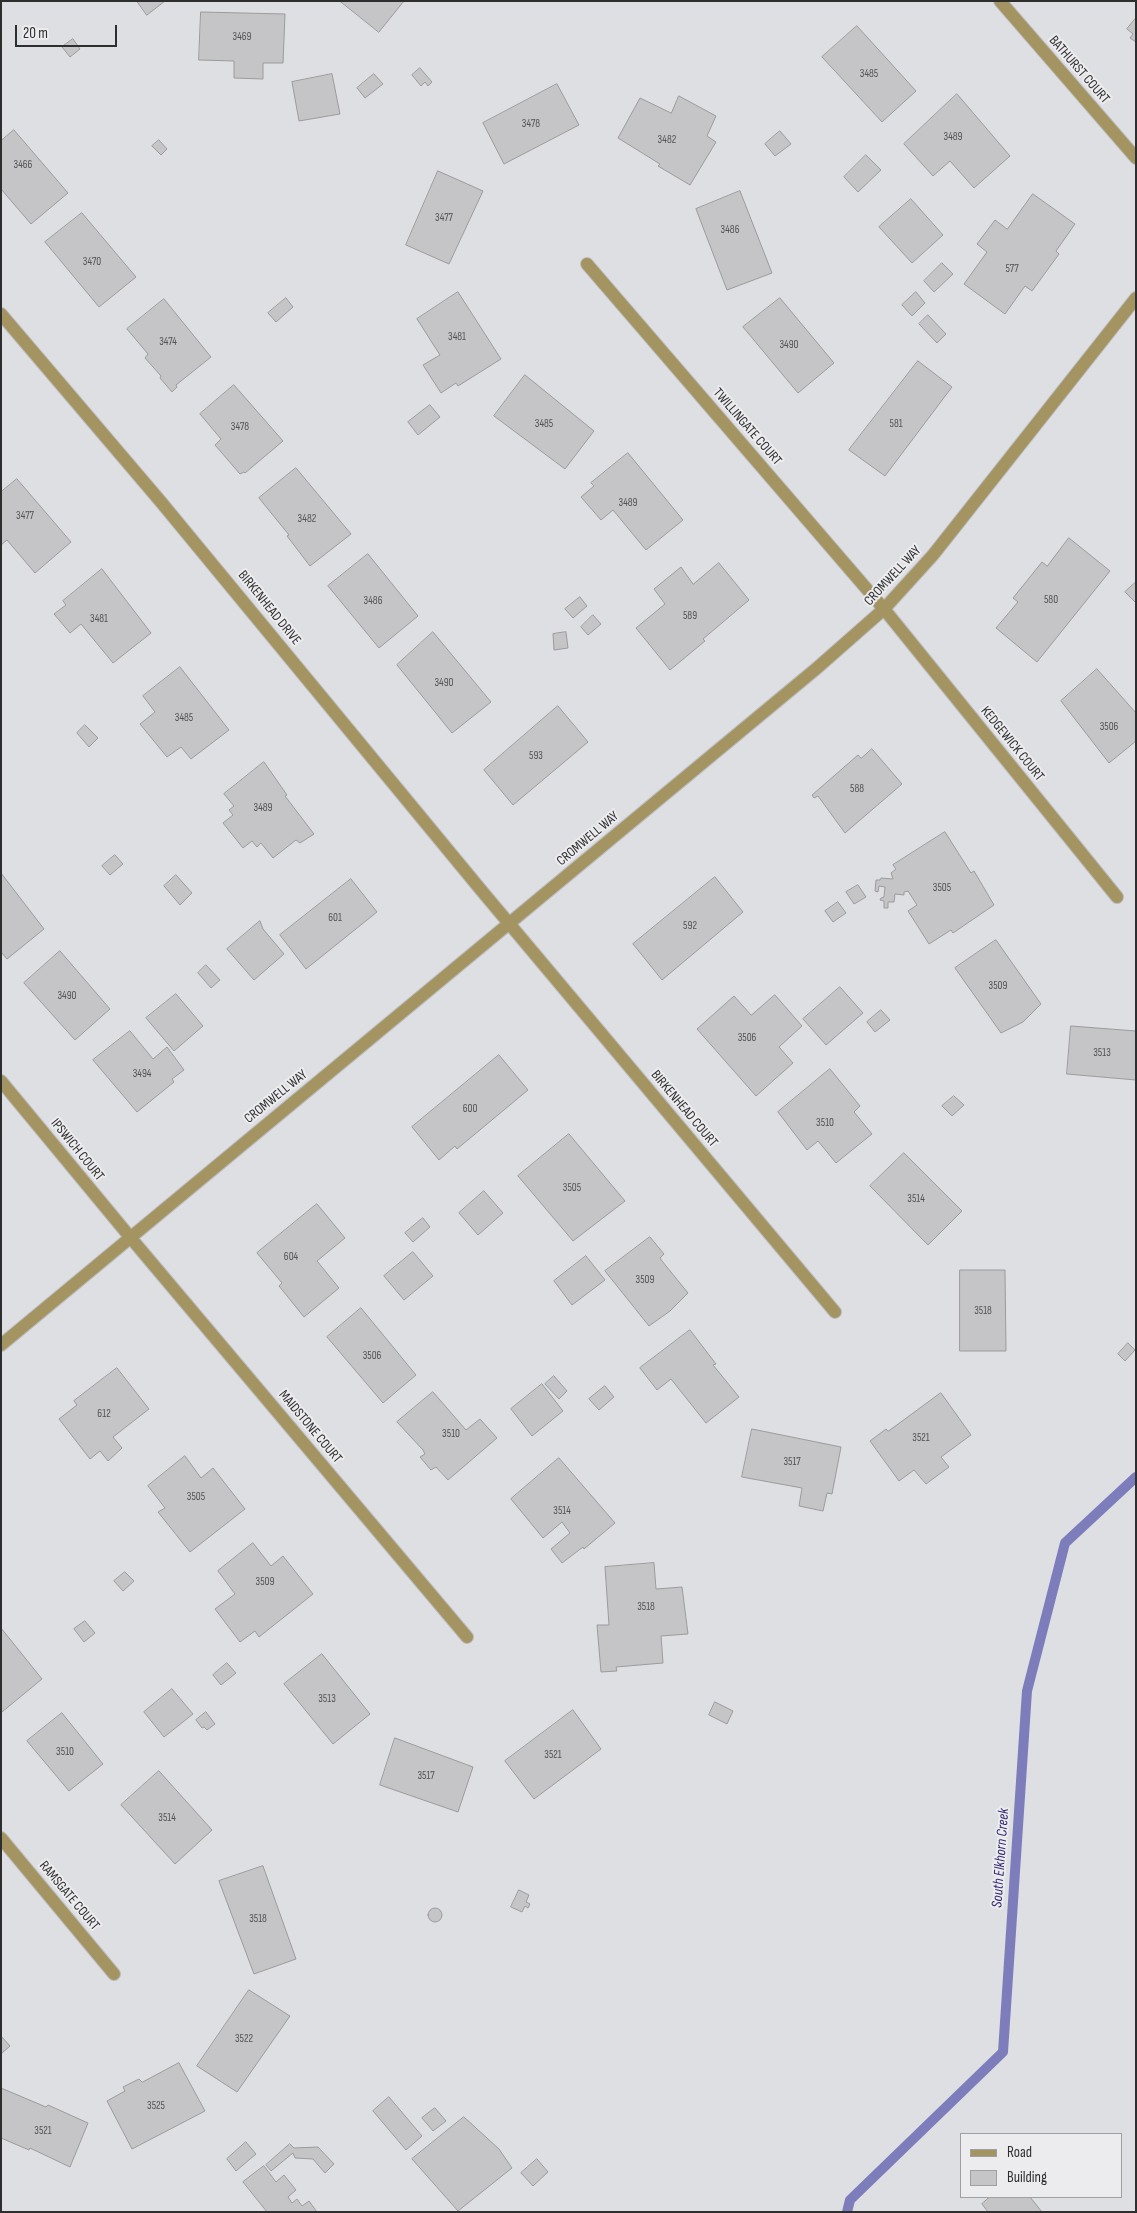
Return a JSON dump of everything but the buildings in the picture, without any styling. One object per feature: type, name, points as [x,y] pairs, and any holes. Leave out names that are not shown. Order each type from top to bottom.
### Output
[{"type":"street","name":"BATHURST COURT","points":[[1000,1],[1136,158]]},
{"type":"street","name":"TWILLINGATE COURT","points":[[587,264],[884,609]]},
{"type":"street","name":"CROMWELL WAY","points":[[1,1345],[510,924],[817,668],[884,609],[933,555],[1136,298]]},
{"type":"street","name":"BIRKENHEAD DRIVE","points":[[1,314],[161,502],[510,924]]},
{"type":"street","name":"KEDGEWICK COURT","points":[[884,609],[1117,897]]},
{"type":"street","name":"BIRKENHEAD COURT","points":[[510,924],[835,1312]]},
{"type":"street","name":"IPSWICH COURT","points":[[1,1081],[130,1237]]},
{"type":"street","name":"MAIDSTONE COURT","points":[[130,1237],[467,1637]]},
{"type":"street","name":"RAMSGATE COURT","points":[[1,1838],[114,1974]]},
{"type":"waterway","name":"South Elkhorn Creek","points":[[847,2212],[850,2200],[1003,2052],[1027,1691],[1065,1543],[1136,1477]]}]
